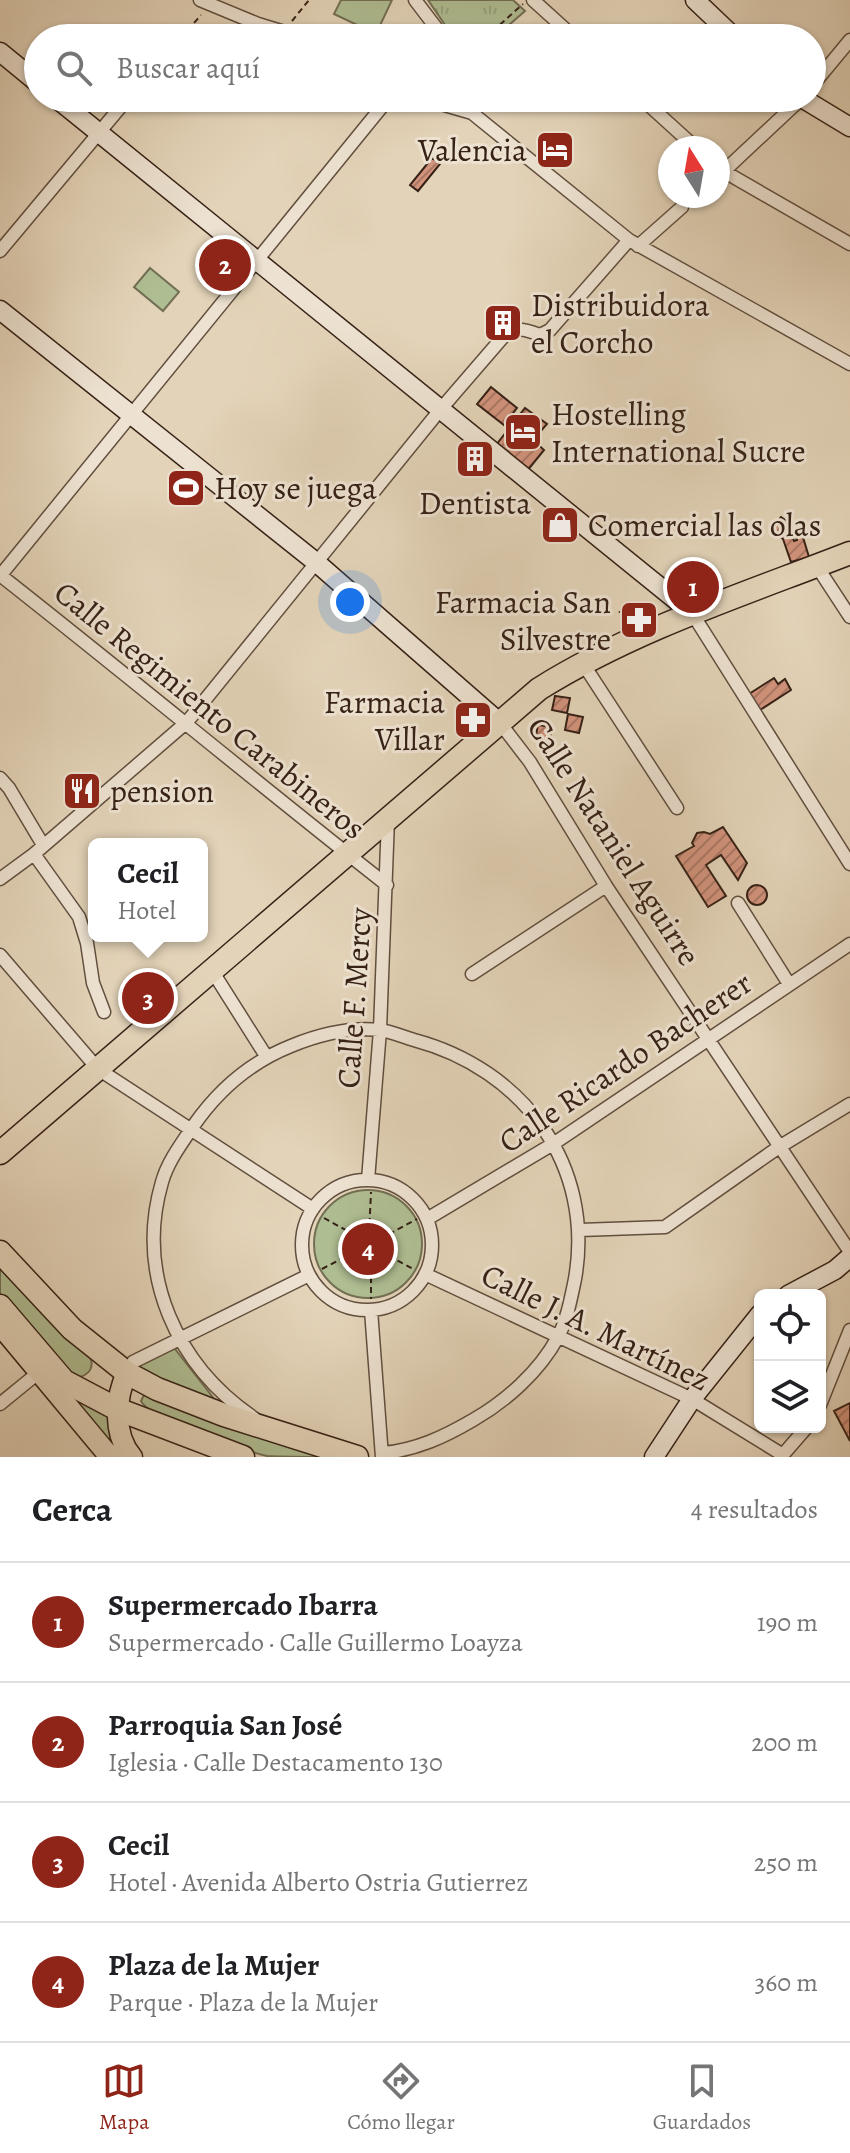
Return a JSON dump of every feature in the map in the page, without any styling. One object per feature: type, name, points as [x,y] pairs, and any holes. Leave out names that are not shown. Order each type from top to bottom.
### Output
[{"type":"highway","points":[[0,1153],[539,689],[582,662],[692,613],[850,553]]},
{"type":"highway","points":[[0,1252],[43,1300],[127,1373],[171,1394],[289,1438],[357,1457]]},
{"type":"highway","points":[[0,1306],[64,1381],[117,1409],[243,1457]]},
{"type":"main road","points":[[0,1325],[110,1457]]},
{"type":"main road","points":[[127,1373],[120,1386],[117,1409],[124,1448],[132,1457]]},
{"type":"street","points":[[415,0],[433,24]]},
{"type":"street","points":[[531,0],[559,24]]},
{"type":"street","points":[[695,0],[720,24]]},
{"type":"street","points":[[206,2],[264,24]]},
{"type":"street","points":[[826,69],[850,40]]},
{"type":"street","points":[[0,52],[24,72]]},
{"type":"street","points":[[73,112],[692,613],[850,864]]},
{"type":"street","points":[[0,251],[116,112]]},
{"type":"street","points":[[0,575],[378,112]]},
{"type":"street","points":[[656,112],[683,136]]},
{"type":"street","points":[[730,161],[786,112]]},
{"type":"street","points":[[825,112],[850,127]]},
{"type":"street","points":[[472,113],[633,243],[850,364]]},
{"type":"street","points":[[730,176],[850,244]]},
{"type":"street","points":[[0,879],[187,722],[440,410],[513,329],[540,335],[550,330],[633,243],[681,208]]},
{"type":"street","name":"Calle Nataniel Aguirre","points":[[0,310],[317,563],[500,723],[530,762],[606,886],[850,1255]]},
{"type":"street","points":[[816,565],[850,617]]},
{"type":"street","name":"Calle Regimiento Carabineros","points":[[0,575],[387,885]]},
{"type":"street","points":[[582,662],[677,808]]},
{"type":"street","points":[[0,778],[9,788],[39,849],[79,917],[87,943],[93,983],[104,1012]]},
{"type":"street","name":"Calle F. Mercy","points":[[372,1180],[388,819]]},
{"type":"street","points":[[472,974],[606,886]]},
{"type":"street","points":[[738,903],[789,984]]},
{"type":"street","name":"Calle Ricardo Bacherer","points":[[427,1219],[553,1144],[850,944]]},
{"type":"street","points":[[0,955],[98,1069],[313,1209]]},
{"type":"street","points":[[211,969],[266,1056]]},
{"type":"street","points":[[289,1438],[261,1423],[225,1397],[178,1339],[157,1277],[155,1239],[162,1183],[171,1160],[225,1087],[266,1056],[319,1035],[380,1030],[437,1046],[472,1061],[507,1085],[539,1120],[553,1144],[572,1189],[580,1230],[572,1296],[558,1337],[535,1369],[500,1404],[421,1446],[382,1455],[371,1310]]},
{"type":"street","points":[[580,1230],[665,1227],[779,1147],[850,1104]]},
{"type":"street","points":[[372,1180],[401,1189],[420,1207],[427,1219],[432,1247],[425,1274],[416,1288],[387,1307],[371,1310],[352,1308],[320,1290],[309,1275],[302,1249],[306,1222],[313,1209],[336,1188],[372,1180]]},
{"type":"street","points":[[799,1289],[835,1270],[850,1255]]},
{"type":"street","name":"Calle J. A. Martínez","points":[[425,1274],[692,1399],[782,1456]]},
{"type":"street","points":[[127,1373],[133,1362],[309,1275]]},
{"type":"street","points":[[654,1457],[692,1399],[754,1322]]},
{"type":"street","points":[[826,1390],[850,1330]]},
{"type":"street","points":[[0,1404],[38,1373]]},
{"type":"street","points":[[782,1456],[802,1433]]},
{"type":"path","points":[[289,24],[309,0]]},
{"type":"path","points":[[502,24],[531,0]]},
{"type":"path","points":[[191,24],[206,2]]},
{"type":"path","points":[[369,1234],[372,1180]]},
{"type":"path","points":[[313,1209],[361,1239]]},
{"type":"path","points":[[379,1239],[416,1219],[427,1219]]},
{"type":"path","points":[[361,1239],[369,1234]]},
{"type":"path","points":[[369,1234],[379,1239]]},
{"type":"path","points":[[361,1239],[360,1249],[371,1256]]},
{"type":"path","points":[[379,1239],[379,1250]]},
{"type":"path","points":[[309,1275],[360,1249]]},
{"type":"path","points":[[379,1250],[425,1274]]},
{"type":"path","points":[[371,1256],[379,1250]]},
{"type":"path","points":[[371,1256],[371,1310]]},
{"type":"green space","points":[[341,0],[392,0],[381,24],[355,24],[334,14]]},
{"type":"green space","points":[[428,0],[513,0],[525,11],[510,24],[444,24]]},
{"type":"green space","points":[[150,268],[179,292],[163,311],[134,287]]},
{"type":"green space","points":[[368,1190],[389,1194],[406,1206],[418,1223],[422,1244],[418,1265],[406,1282],[389,1294],[368,1298],[347,1294],[330,1282],[318,1265],[314,1244],[318,1223],[330,1206],[347,1194]]},
{"type":"green space","points":[[0,1264],[89,1352],[92,1362],[88,1373],[74,1378],[0,1300]]},
{"type":"green space","points":[[166,1349],[175,1349],[219,1405],[139,1369],[141,1362]]},
{"type":"green space","points":[[145,1393],[330,1457],[267,1456],[239,1448],[160,1416],[141,1401]]},
{"type":"green space","points":[[71,1395],[112,1418],[116,1450]]},
{"type":"building","points":[[432,158],[440,164],[418,191],[410,185]]},
{"type":"building","name":"Distribuidora el Corcho","points":[[498,309],[513,317],[504,328],[491,317]]},
{"type":"building","points":[[491,387],[517,408],[504,425],[477,404]]},
{"type":"building","name":"Hostelling International Sucre","points":[[525,408],[547,424],[533,440],[544,450],[527,471],[496,445]]},
{"type":"building","name":"Dentista","points":[[472,446],[486,457],[473,472],[463,464]]},
{"type":"building","points":[[781,517],[792,525],[794,541],[797,540],[796,536],[802,534],[809,557],[791,562],[783,539],[770,529]]},
{"type":"building","points":[[691,579],[714,597],[692,604],[679,594]]},
{"type":"building","points":[[644,605],[658,620],[639,627],[620,612],[631,607],[642,615],[646,611],[640,607]]},
{"type":"building","points":[[774,678],[778,684],[785,679],[791,690],[760,710],[749,694]]},
{"type":"building","points":[[555,696],[570,698],[567,713],[552,710]]},
{"type":"building","points":[[568,714],[583,717],[579,733],[565,730]]},
{"type":"building","points":[[538,725],[552,727],[549,742],[535,740]]},
{"type":"building","points":[[723,827],[747,863],[738,880],[721,855],[706,865],[726,896],[708,907],[676,856],[694,846],[692,843],[697,833],[710,834]]},
{"type":"building","points":[[757,885],[764,888],[767,895],[764,902],[757,905],[750,902],[747,895],[750,888]]},
{"type":"building","points":[[850,1403],[850,1441],[834,1411]]},
{"type":"place","name":"Valencia","points":[[555,150]]},
{"type":"place","name":"Parroquia San José","points":[[225,265]]},
{"type":"place","name":"Distribuidora el Corcho","points":[[503,323]]},
{"type":"place","name":"Hostelling International Sucre","points":[[523,432]]},
{"type":"place","name":"Dentista","points":[[475,459]]},
{"type":"place","name":"Hoy se juega","points":[[186,488]]},
{"type":"place","name":"Comercial las olas","points":[[560,525]]},
{"type":"place","name":"Supermercado Ibarra","points":[[693,587]]},
{"type":"place","name":"Farmacia San Silvestre","points":[[639,620]]},
{"type":"place","name":"Farmacia Villar","points":[[473,720]]},
{"type":"place","name":"pension","points":[[82,791]]},
{"type":"place","name":"Cecil","points":[[148,998]]},
{"type":"place","name":"Plaza de la Mujer","points":[[368,1249]]}]
